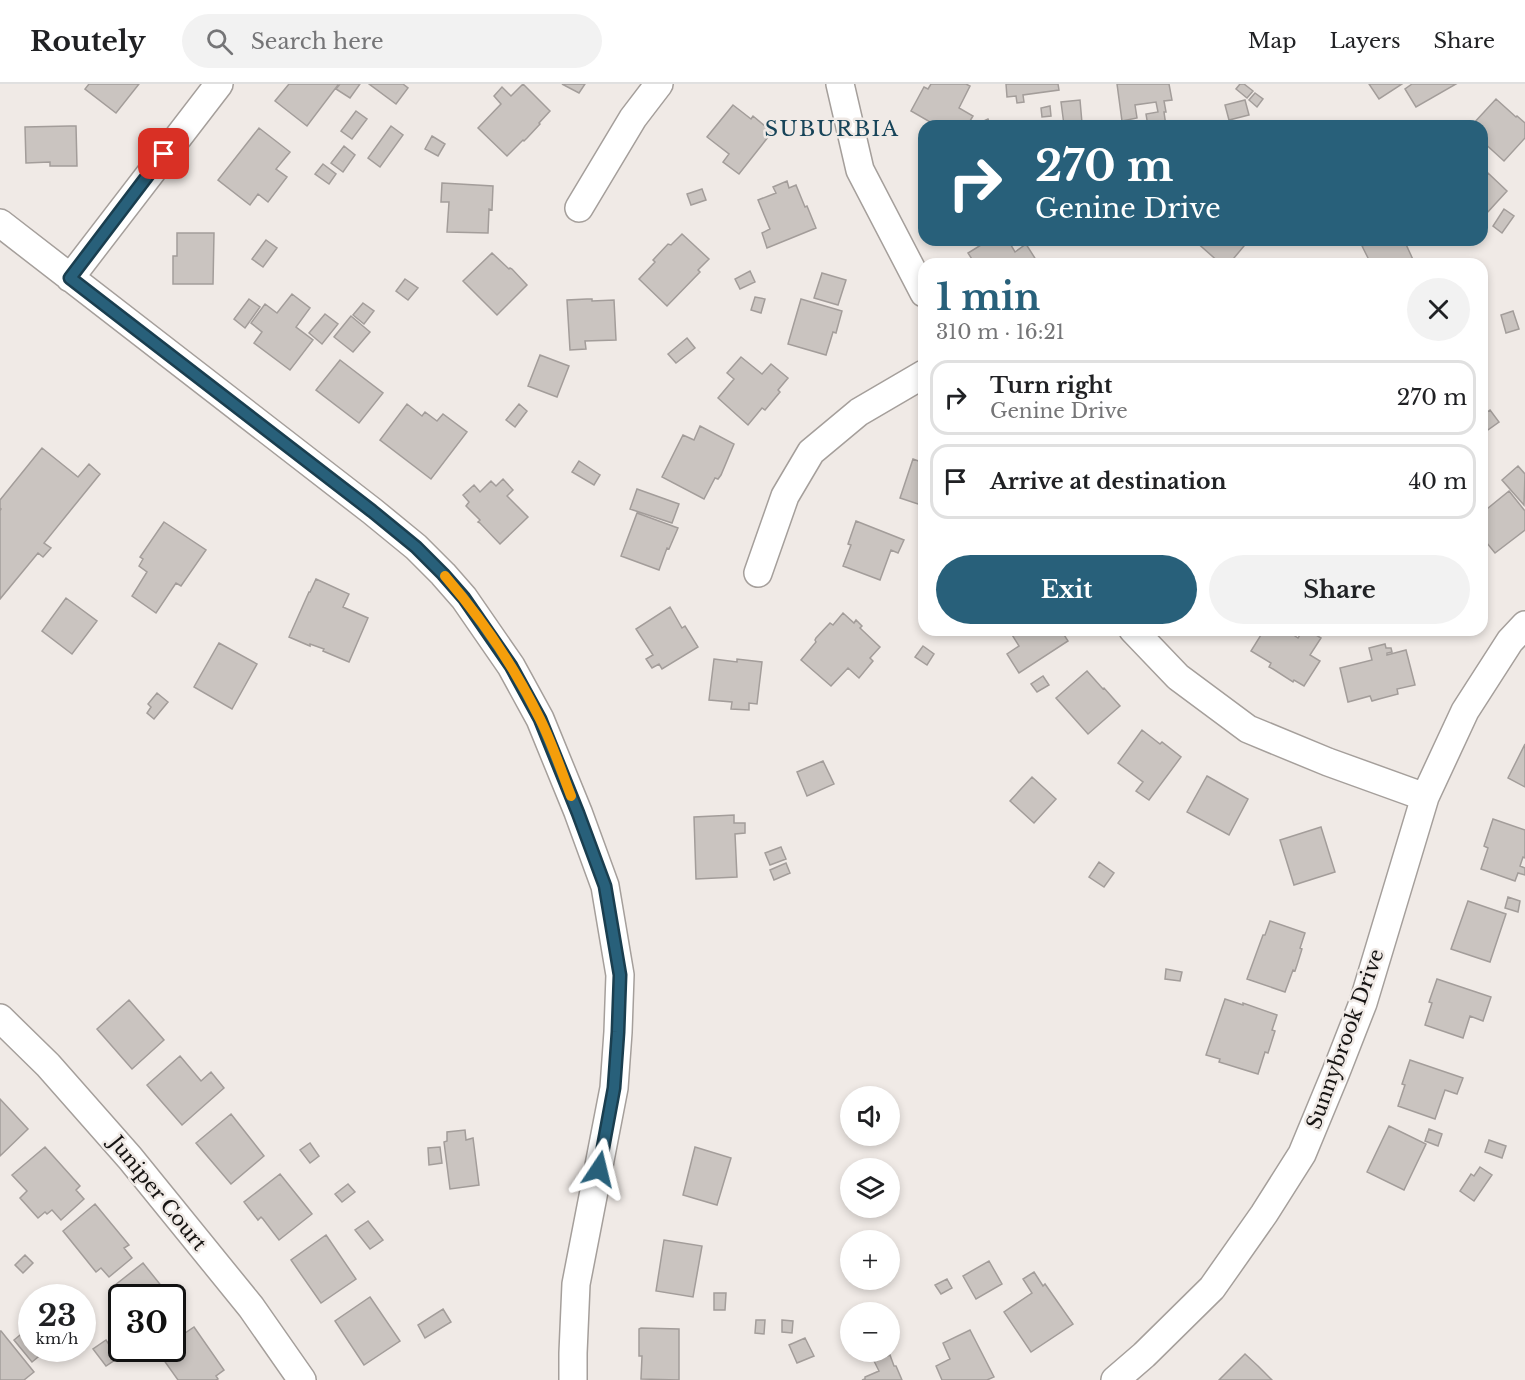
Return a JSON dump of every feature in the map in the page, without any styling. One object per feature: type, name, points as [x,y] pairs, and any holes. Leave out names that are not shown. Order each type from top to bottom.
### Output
[{"type":"street","points":[[70,278],[219,84]]},
{"type":"street","points":[[579,208],[633,118],[659,84]]},
{"type":"street","points":[[840,84],[860,170],[918,281]]},
{"type":"street","points":[[0,223],[416,547],[464,598],[511,666],[540,719],[605,886],[620,975],[614,1088],[576,1284],[573,1380]]},
{"type":"street","points":[[758,573],[785,496],[811,452],[859,412],[918,378]]},
{"type":"street","name":"Sunnybrook Drive","points":[[1115,1380],[1212,1288],[1264,1214],[1302,1154],[1364,1003],[1425,797],[1465,711],[1510,641],[1525,625]]},
{"type":"street","points":[[1140,636],[1178,676],[1248,729],[1328,762],[1425,797]]},
{"type":"street","name":"Juniper Court","points":[[0,1018],[48,1065],[130,1158],[251,1307],[302,1380]]},
{"type":"building","points":[[89,84],[139,84],[116,113],[85,89]]},
{"type":"building","points":[[289,84],[338,85],[307,126],[275,101]]},
{"type":"building","points":[[340,84],[360,84],[350,98],[336,89]]},
{"type":"building","points":[[369,84],[403,84],[408,88],[396,104]]},
{"type":"building","points":[[523,84],[550,111],[527,138],[507,156],[478,128],[501,104],[494,96],[502,87],[511,96]]},
{"type":"building","points":[[562,84],[585,84],[579,93]]},
{"type":"building","points":[[931,84],[970,86],[959,108],[973,116],[971,120],[927,120],[911,111],[924,87],[928,89]]},
{"type":"building","points":[[1006,84],[1058,84],[1059,90],[1023,95],[1024,102],[1017,103],[1016,96],[1007,97]]},
{"type":"building","points":[[1117,84],[1169,84],[1172,100],[1164,101],[1165,120],[1147,120],[1146,114],[1158,112],[1156,102],[1135,105],[1137,118],[1122,120]]},
{"type":"building","points":[[1240,84],[1244,84],[1253,91],[1247,98],[1236,89]]},
{"type":"building","points":[[1369,84],[1402,84],[1379,99]]},
{"type":"building","points":[[1412,84],[1456,84],[1416,107],[1405,89]]},
{"type":"building","points":[[1255,93],[1263,99],[1257,107],[1249,100]]},
{"type":"building","points":[[1496,99],[1525,123],[1525,138],[1504,161],[1488,146],[1488,120],[1477,120]]},
{"type":"building","points":[[1080,100],[1082,120],[1063,120],[1061,102]]},
{"type":"building","points":[[1245,100],[1249,115],[1229,120],[1225,105]]},
{"type":"building","points":[[733,105],[751,119],[753,116],[772,132],[739,174],[723,162],[729,154],[707,137]]},
{"type":"building","points":[[1050,106],[1051,116],[1042,117],[1041,108]]},
{"type":"building","points":[[356,111],[367,119],[352,139],[341,131]]},
{"type":"building","points":[[76,126],[77,166],[50,166],[50,162],[26,163],[25,127]]},
{"type":"building","points":[[391,126],[403,135],[380,167],[368,158]]},
{"type":"building","points":[[259,128],[290,152],[276,169],[287,177],[268,202],[258,194],[250,205],[218,180]]},
{"type":"building","points":[[432,136],[445,144],[438,156],[425,149]]},
{"type":"building","points":[[344,146],[355,155],[343,172],[331,163]]},
{"type":"building","points":[[323,164],[336,174],[329,184],[315,174]]},
{"type":"building","points":[[1488,173],[1507,191],[1488,212]]},
{"type":"building","points":[[787,181],[789,188],[796,185],[816,228],[767,248],[762,233],[770,229],[758,200],[776,193],[773,187]]},
{"type":"building","points":[[442,183],[493,186],[488,233],[447,232],[449,202],[441,202]]},
{"type":"building","points":[[702,189],[706,200],[691,205],[687,194]]},
{"type":"building","points":[[1504,209],[1514,216],[1502,233],[1493,226]]},
{"type":"building","points":[[177,233],[214,233],[213,284],[173,284],[173,256],[177,256]]},
{"type":"building","points":[[682,234],[709,259],[698,270],[700,272],[667,306],[639,279],[668,244],[671,245]]},
{"type":"building","points":[[266,240],[277,248],[263,267],[252,259]]},
{"type":"building","points":[[979,246],[1012,246],[1015,252],[1027,246],[1035,258],[971,258],[968,253]]},
{"type":"building","points":[[1201,246],[1244,246],[1234,258],[1214,258]]},
{"type":"building","points":[[1362,246],[1407,246],[1412,258],[1368,258]]},
{"type":"building","points":[[492,253],[527,285],[497,315],[463,281]]},
{"type":"building","points":[[750,271],[755,282],[740,289],[735,279]]},
{"type":"building","points":[[822,273],[846,280],[838,305],[814,298]]},
{"type":"building","points":[[405,279],[418,288],[408,300],[396,291]]},
{"type":"building","points":[[292,294],[310,308],[296,327],[313,340],[290,370],[254,343],[262,332],[251,323],[265,304],[277,313]]},
{"type":"building","points":[[755,297],[765,299],[761,313],[751,310]]},
{"type":"building","points":[[249,299],[260,307],[245,328],[234,319]]},
{"type":"building","points":[[592,299],[592,301],[614,300],[616,340],[585,341],[586,349],[570,350],[567,300]]},
{"type":"building","points":[[801,299],[842,311],[836,333],[833,332],[826,355],[788,344]]},
{"type":"building","points":[[363,303],[374,311],[364,324],[353,315]]},
{"type":"building","points":[[1513,311],[1519,329],[1506,333],[1501,315]]},
{"type":"building","points":[[325,314],[338,324],[322,344],[309,333]]},
{"type":"building","points":[[351,316],[370,332],[353,352],[334,337]]},
{"type":"building","points":[[687,338],[695,348],[676,363],[668,354]]},
{"type":"building","points":[[540,355],[569,366],[557,397],[528,386]]},
{"type":"building","points":[[741,357],[762,374],[771,364],[788,378],[765,410],[762,408],[748,425],[718,398],[734,379],[727,373]]},
{"type":"building","points":[[340,360],[383,393],[359,423],[316,390]]},
{"type":"building","points":[[407,404],[422,416],[425,412],[437,421],[443,414],[467,432],[431,479],[380,440]]},
{"type":"building","points":[[519,404],[527,411],[515,427],[506,420]]},
{"type":"building","points":[[1490,410],[1499,422],[1488,430],[1488,412]]},
{"type":"building","points":[[700,426],[734,444],[721,475],[718,479],[715,478],[704,499],[662,477],[683,435],[694,440]]},
{"type":"building","points":[[42,448],[78,477],[89,464],[100,474],[44,543],[51,548],[43,557],[38,553],[0,599],[0,500]]},
{"type":"building","points":[[913,459],[918,461],[918,504],[900,498]]},
{"type":"building","points":[[579,461],[600,475],[594,485],[572,472]]},
{"type":"building","points":[[1518,466],[1525,474],[1524,505],[1502,480]]},
{"type":"building","points":[[503,479],[513,490],[507,496],[528,517],[500,544],[478,522],[480,520],[466,506],[469,502],[463,495],[474,485],[480,492],[491,481],[496,486]]},
{"type":"building","points":[[637,489],[679,504],[672,523],[630,509]]},
{"type":"building","points":[[1509,491],[1525,511],[1525,530],[1495,553],[1488,544],[1488,508]]},
{"type":"building","points":[[637,513],[678,528],[659,570],[621,556]]},
{"type":"building","points":[[856,521],[904,540],[898,553],[891,550],[880,580],[843,566],[851,545],[848,544]]},
{"type":"building","points":[[164,522],[206,550],[181,586],[176,583],[156,613],[132,596],[147,572],[139,566],[143,559],[140,557]]},
{"type":"building","points":[[316,579],[349,594],[343,607],[368,618],[349,662],[323,651],[324,649],[289,637]]},
{"type":"building","points":[[66,598],[97,621],[72,654],[42,631]]},
{"type":"building","points":[[670,607],[682,628],[685,626],[698,647],[662,669],[659,664],[652,668],[646,659],[653,655],[636,629]]},
{"type":"building","points":[[843,613],[854,623],[856,620],[862,626],[860,628],[880,647],[870,658],[873,661],[859,678],[848,668],[831,686],[801,660],[816,642],[816,638],[830,623],[833,625]]},
{"type":"building","points":[[1013,636],[1065,636],[1068,641],[1019,673],[1007,654],[1019,646]]},
{"type":"building","points":[[1260,636],[1295,636],[1298,638],[1299,636],[1318,636],[1321,638],[1310,655],[1320,661],[1304,686],[1269,667],[1271,663],[1251,651]]},
{"type":"building","points":[[219,643],[257,664],[232,709],[194,687]]},
{"type":"building","points":[[1385,644],[1386,648],[1391,648],[1392,652],[1387,655],[1406,650],[1415,685],[1397,689],[1398,694],[1372,701],[1370,696],[1348,702],[1340,668],[1372,660],[1369,648]]},
{"type":"building","points":[[923,646],[934,654],[927,665],[915,657]]},
{"type":"building","points":[[714,659],[762,662],[757,704],[749,703],[749,710],[731,709],[732,702],[709,700]]},
{"type":"building","points":[[1087,671],[1120,706],[1088,734],[1056,698]]},
{"type":"building","points":[[1043,676],[1049,685],[1037,692],[1031,684]]},
{"type":"building","points":[[157,693],[168,702],[154,719],[147,713],[151,707],[148,704]]},
{"type":"building","points":[[1142,730],[1181,757],[1149,800],[1136,791],[1143,782],[1118,763]]},
{"type":"building","points":[[1525,744],[1525,787],[1508,778]]},
{"type":"building","points":[[823,761],[834,784],[807,796],[797,772]]},
{"type":"building","points":[[1207,776],[1248,799],[1229,835],[1187,812]]},
{"type":"building","points":[[1032,777],[1056,799],[1034,823],[1010,801]]},
{"type":"building","points":[[734,815],[734,823],[745,823],[745,833],[735,834],[737,877],[696,879],[694,817]]},
{"type":"building","points":[[1493,819],[1525,830],[1525,858],[1523,857],[1520,866],[1525,868],[1525,875],[1518,873],[1515,881],[1481,869],[1488,848],[1484,846]]},
{"type":"building","points":[[1321,827],[1335,872],[1294,885],[1280,840]]},
{"type":"building","points":[[781,847],[786,859],[770,865],[765,853]]},
{"type":"building","points":[[1099,862],[1114,873],[1104,887],[1089,877]]},
{"type":"building","points":[[786,863],[790,873],[774,880],[770,870]]},
{"type":"building","points":[[1508,897],[1520,901],[1518,912],[1505,908]]},
{"type":"building","points":[[1468,901],[1506,914],[1490,962],[1451,949]]},
{"type":"building","points":[[1270,921],[1305,933],[1295,971],[1293,970],[1285,992],[1247,979]]},
{"type":"building","points":[[1166,969],[1182,972],[1180,981],[1165,979]]},
{"type":"building","points":[[1437,979],[1491,997],[1483,1021],[1470,1016],[1463,1038],[1425,1025],[1432,1003],[1429,1002]]},
{"type":"building","points":[[1225,999],[1277,1015],[1268,1053],[1265,1052],[1258,1074],[1219,1062],[1220,1059],[1206,1055]]},
{"type":"building","points":[[129,1000],[164,1040],[132,1069],[97,1029]]},
{"type":"building","points":[[180,1056],[201,1081],[211,1072],[224,1088],[182,1125],[147,1085]]},
{"type":"building","points":[[1410,1060],[1463,1078],[1457,1094],[1445,1090],[1435,1119],[1398,1106]]},
{"type":"building","points":[[0,1099],[28,1129],[0,1156]]},
{"type":"building","points":[[231,1114],[264,1156],[231,1184],[196,1143]]},
{"type":"building","points":[[1389,1126],[1426,1144],[1404,1190],[1367,1172]]},
{"type":"building","points":[[1429,1129],[1442,1134],[1438,1146],[1425,1141]]},
{"type":"building","points":[[465,1130],[466,1140],[473,1138],[479,1185],[450,1189],[444,1142],[447,1141],[447,1132]]},
{"type":"building","points":[[1489,1140],[1506,1146],[1502,1158],[1485,1152]]},
{"type":"building","points":[[310,1143],[319,1156],[310,1163],[300,1150]]},
{"type":"building","points":[[45,1147],[80,1186],[76,1190],[84,1199],[61,1220],[52,1210],[38,1218],[20,1198],[27,1191],[12,1175]]},
{"type":"building","points":[[440,1147],[442,1163],[429,1165],[428,1148]]},
{"type":"building","points":[[695,1147],[731,1158],[717,1205],[683,1195]]},
{"type":"building","points":[[1480,1167],[1492,1175],[1474,1201],[1460,1191],[1471,1174],[1474,1176]]},
{"type":"building","points":[[280,1174],[312,1214],[279,1240],[263,1219],[261,1217],[258,1220],[244,1202]]},
{"type":"building","points":[[348,1184],[355,1192],[342,1202],[335,1194]]},
{"type":"building","points":[[95,1204],[129,1245],[124,1248],[132,1258],[109,1277],[101,1268],[96,1272],[63,1231]]},
{"type":"building","points":[[368,1221],[383,1240],[370,1249],[355,1230]]},
{"type":"building","points":[[326,1235],[356,1279],[321,1303],[291,1260]]},
{"type":"building","points":[[664,1240],[702,1246],[693,1297],[656,1291]]},
{"type":"building","points":[[25,1255],[33,1263],[23,1273],[15,1265]]},
{"type":"building","points":[[989,1261],[1002,1284],[976,1299],[963,1276]]},
{"type":"building","points":[[143,1263],[160,1284],[116,1284]]},
{"type":"building","points":[[1034,1272],[1073,1324],[1031,1352],[1004,1312],[1032,1293],[1023,1279]]},
{"type":"building","points":[[947,1279],[952,1288],[941,1294],[935,1285]]},
{"type":"building","points":[[714,1293],[726,1293],[725,1310],[714,1310]]},
{"type":"building","points":[[370,1297],[400,1341],[364,1365],[335,1321]]},
{"type":"building","points":[[443,1309],[451,1322],[425,1338],[418,1325]]},
{"type":"building","points":[[756,1320],[765,1320],[764,1334],[755,1333]]},
{"type":"building","points":[[782,1320],[793,1321],[792,1333],[782,1332]]},
{"type":"building","points":[[194,1327],[224,1370],[216,1376],[218,1379],[178,1380],[165,1362],[186,1362],[186,1332]]},
{"type":"building","points":[[639,1329],[679,1329],[679,1380],[641,1379],[642,1356],[639,1356]]},
{"type":"building","points":[[970,1330],[994,1377],[987,1380],[942,1380],[936,1366],[950,1359],[943,1343]]},
{"type":"building","points":[[1,1331],[18,1352],[18,1362],[26,1362],[34,1372],[24,1380],[0,1380]]},
{"type":"building","points":[[805,1338],[814,1356],[797,1363],[789,1345]]},
{"type":"building","points":[[106,1340],[108,1362],[112,1362],[106,1366],[96,1353],[96,1347]]},
{"type":"building","points":[[1245,1354],[1258,1366],[1272,1380],[1219,1380]]},
{"type":"building","points":[[874,1362],[893,1362],[902,1380],[862,1380],[879,1371]]},
{"type":"slow traffic","points":[[445,576],[464,598],[511,666],[540,719],[571,796]]},
{"type":"district","name":"SUBURBIA","points":[[832,129]]},
{"type":"route","points":[[164,154],[70,278],[416,547],[464,598],[511,666],[540,719],[605,886],[620,975],[614,1088],[599,1169]]}]
